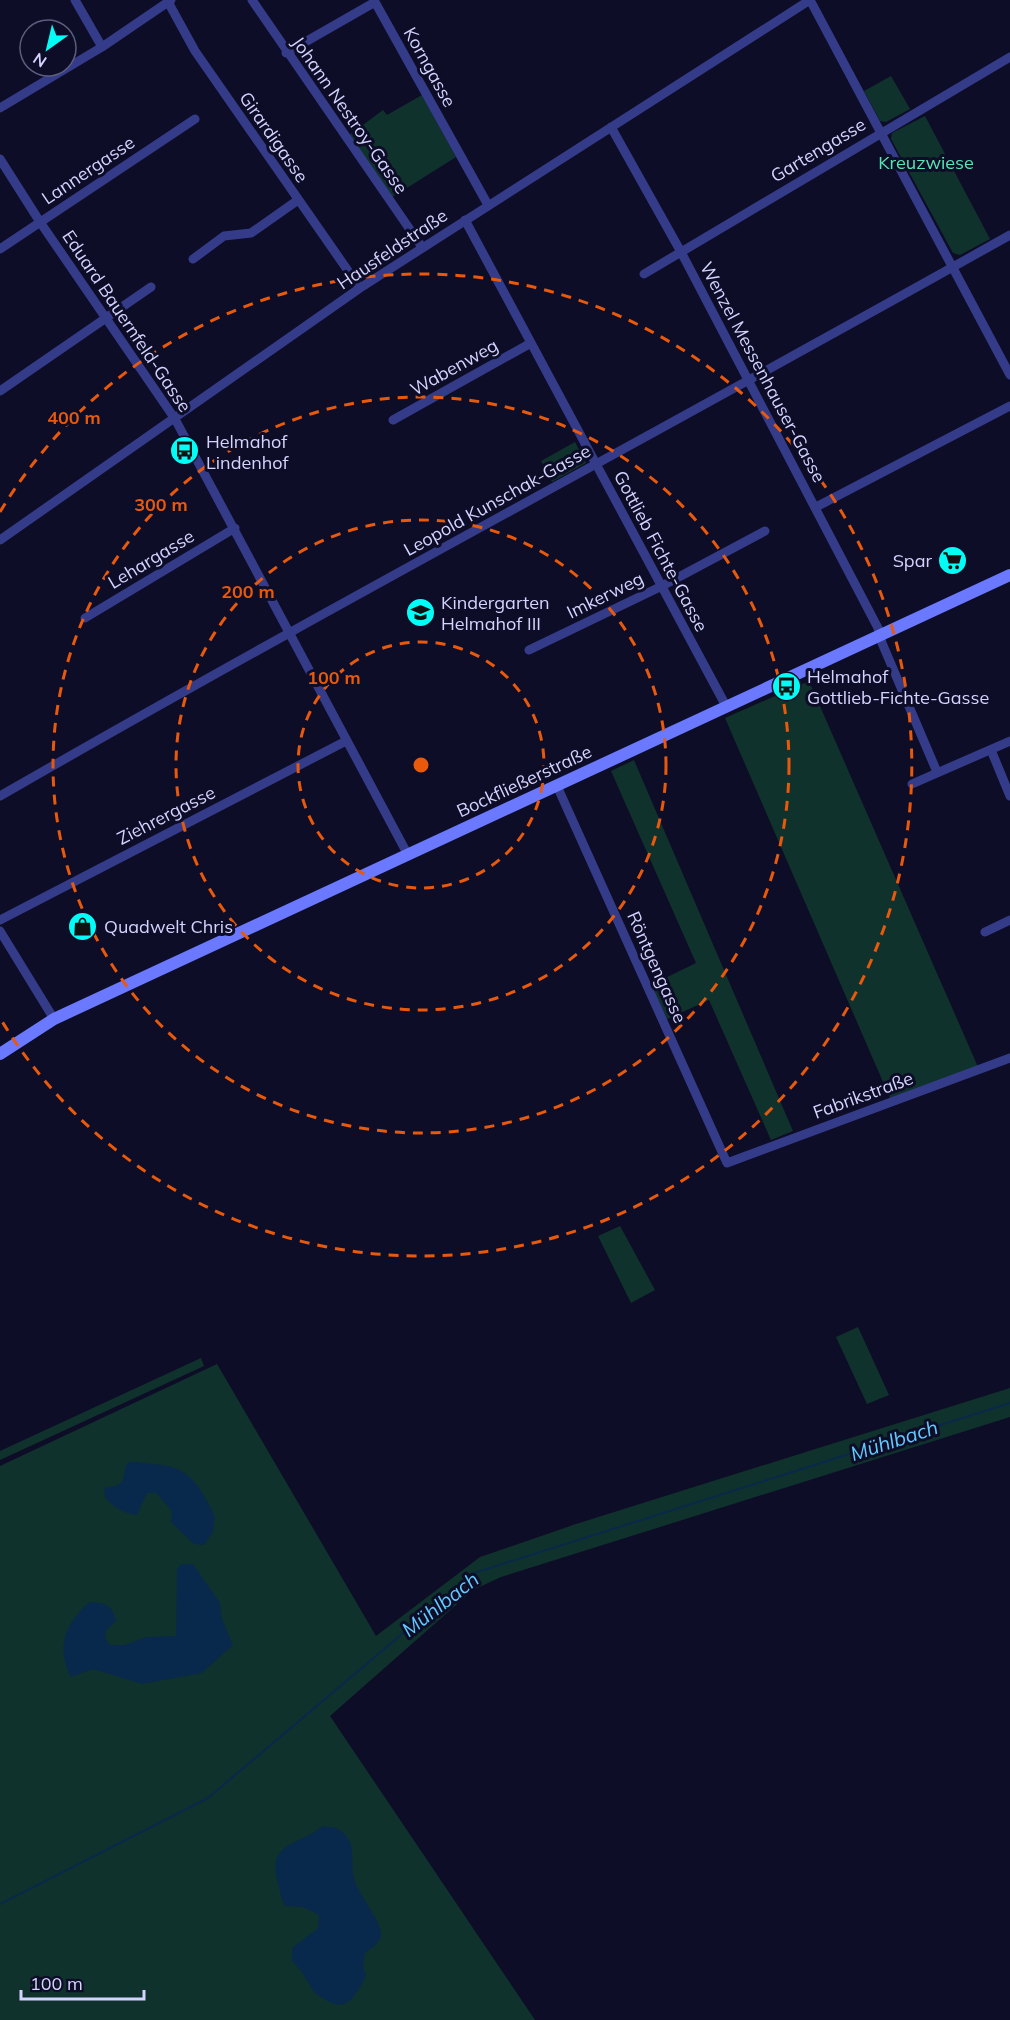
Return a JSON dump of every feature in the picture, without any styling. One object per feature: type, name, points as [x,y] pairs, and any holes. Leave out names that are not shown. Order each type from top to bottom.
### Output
[{"type":"main road","name":"Bockfließerstraße","points":[[0,1054],[54,1019],[1010,574]]},
{"type":"street","points":[[75,0],[102,47]]},
{"type":"street","name":"Johann Nestroy-Gasse","points":[[252,0],[286,53],[422,247]]},
{"type":"street","points":[[810,0],[1010,375]]},
{"type":"street","name":"Hausfeldstraße","points":[[0,540],[360,288],[810,0]]},
{"type":"street","points":[[0,108],[102,47],[169,1]]},
{"type":"street","name":"Girardigasse","points":[[169,1],[195,51],[360,288]]},
{"type":"street","name":"Korngasse","points":[[286,53],[375,2],[488,206]]},
{"type":"street","name":"Gartengasse","points":[[644,274],[1010,57]]},
{"type":"street","name":"Lannergasse","points":[[0,249],[195,119]]},
{"type":"street","name":"Wenzel Messenhauser-Gasse","points":[[611,127],[681,252],[747,382],[816,507],[880,635],[937,772]]},
{"type":"street","name":"Eduard Bauernfeld-Gasse","points":[[0,159],[40,222],[175,419],[408,855]]},
{"type":"street","points":[[193,259],[224,236],[251,233],[298,200]]},
{"type":"street","name":"Gottlieb Fichte-Gasse","points":[[465,220],[726,706]]},
{"type":"street","name":"Leopold Kunschak-Gasse","points":[[0,796],[1010,235]]},
{"type":"street","points":[[0,391],[151,287]]},
{"type":"street","name":"Wabenweg","points":[[393,420],[531,343]]},
{"type":"street","points":[[816,507],[1010,406]]},
{"type":"street","name":"Lehargasse","points":[[85,618],[235,528]]},
{"type":"street","name":"Imkerweg","points":[[529,650],[662,586],[765,531]]},
{"type":"street","name":"Ziehrergasse","points":[[0,920],[346,741]]},
{"type":"street","points":[[912,784],[1010,741]]},
{"type":"street","points":[[991,750],[1010,796]]},
{"type":"street","name":"Röntgengasse","points":[[557,786],[727,1163]]},
{"type":"street","points":[[985,932],[1010,920]]},
{"type":"street","points":[[0,931],[54,1019]]},
{"type":"street","name":"Fabrikstraße","points":[[727,1163],[1010,1058]]},
{"type":"green space","points":[[891,76],[910,109],[886,122],[880,121],[864,91]]},
{"type":"green space","points":[[422,95],[456,157],[391,198],[348,136],[383,110],[387,115]]},
{"type":"green space","name":"Kreuzwiese","points":[[925,116],[990,239],[960,255],[953,253],[891,139],[892,133]]},
{"type":"green space","points":[[575,442],[586,463],[552,482],[541,461]]},
{"type":"green space","points":[[809,681],[978,1067],[890,1098],[725,718]]},
{"type":"green space","points":[[634,760],[793,1131],[771,1140],[709,1000],[667,1019],[653,989],[657,982],[696,963],[611,771]]},
{"type":"green space","points":[[620,1226],[655,1290],[631,1303],[598,1236]]},
{"type":"green space","points":[[858,1327],[889,1395],[867,1404],[836,1337]]},
{"type":"green space","points":[[201,1358],[204,1366],[0,1460],[0,1451]]},
{"type":"green space","points":[[217,1364],[376,1636],[480,1557],[576,1524],[1010,1388],[1010,1417],[501,1577],[473,1590],[330,1716],[535,2020],[0,2020],[0,1466]]},
{"type":"water","points":[[128,1462],[165,1465],[176,1468],[192,1479],[204,1495],[215,1517],[213,1532],[204,1545],[194,1544],[171,1522],[172,1511],[156,1493],[147,1493],[137,1515],[123,1511],[107,1499],[104,1495],[105,1487],[113,1487],[121,1483]]},
{"type":"water","points":[[181,1564],[193,1564],[220,1603],[222,1619],[233,1645],[202,1673],[142,1684],[93,1669],[71,1677],[64,1656],[65,1636],[74,1618],[89,1602],[104,1604],[112,1611],[116,1621],[106,1630],[105,1638],[110,1645],[125,1645],[146,1637],[176,1636],[177,1569]]},
{"type":"water","points":[[323,1826],[339,1830],[350,1842],[356,1885],[381,1930],[378,1941],[365,1953],[363,1967],[366,1975],[359,1989],[350,2000],[340,2005],[333,2004],[315,1993],[292,1961],[292,1948],[318,1928],[319,1915],[303,1907],[285,1906],[275,1870],[280,1852]]},
{"type":"waterway","name":"Mühlbach","points":[[0,1904],[208,1798],[474,1573],[1010,1403]]},
{"type":"place","name":"Helmahof Lindenhof","points":[[185,451]]},
{"type":"place","name":"Spar","points":[[953,560]]},
{"type":"place","name":"Kindergarten Helmahof III","points":[[420,612]]},
{"type":"place","name":"Helmahof Gottlieb-Fichte-Gasse","points":[[786,686]]},
{"type":"place","name":"Quadwelt Chris","points":[[83,926]]}]
